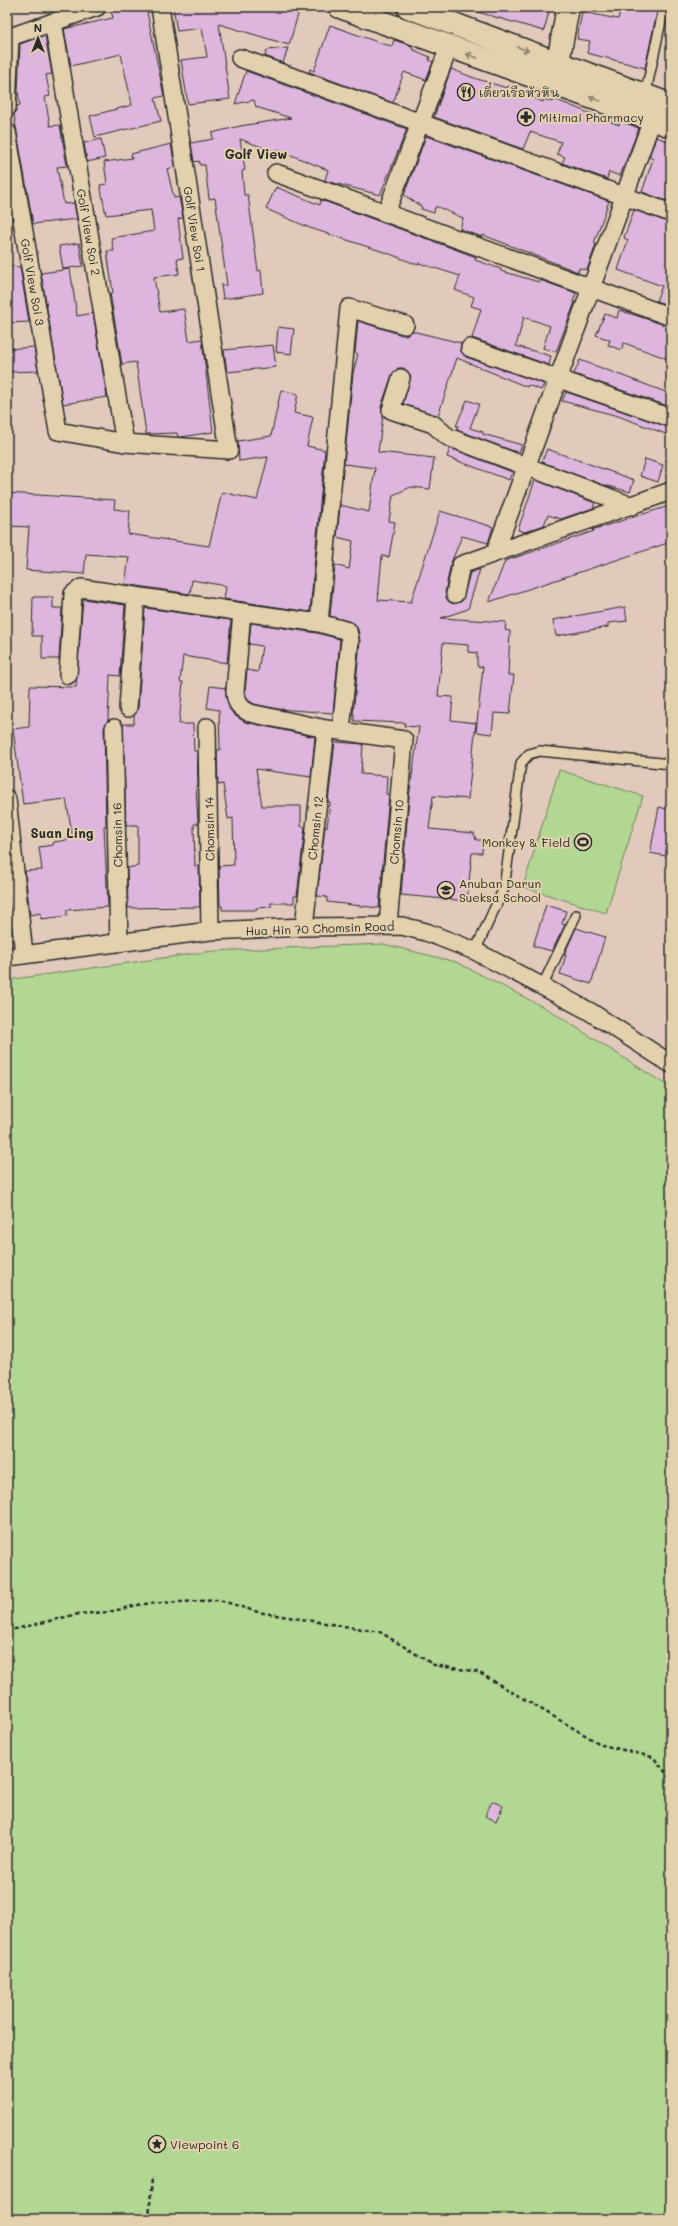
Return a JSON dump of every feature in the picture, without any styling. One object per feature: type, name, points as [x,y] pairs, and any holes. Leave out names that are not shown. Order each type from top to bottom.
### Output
[{"type":"main road","points":[[340,7],[662,123]]},
{"type":"main road","points":[[408,7],[558,62],[645,96],[671,104]]},
{"type":"main road","points":[[558,62],[568,7]]},
{"type":"street","points":[[7,108],[8,37],[96,7]]},
{"type":"street","name":"Golf View Soi 1","points":[[126,443],[229,450],[160,7]]},
{"type":"street","name":"Golf View Soi 2","points":[[53,22],[126,443]]},
{"type":"street","points":[[386,213],[449,47]]},
{"type":"street","points":[[240,58],[671,213]]},
{"type":"street","points":[[495,553],[624,196],[662,123]]},
{"type":"street","name":"Golf View Soi 3","points":[[7,132],[58,432],[126,443]]},
{"type":"street","points":[[276,173],[671,317]]},
{"type":"street","points":[[68,675],[73,594],[80,588],[319,623],[349,308],[405,325]]},
{"type":"street","points":[[470,348],[671,418]]},
{"type":"street","points":[[401,378],[391,410],[433,424],[448,437],[632,506]]},
{"type":"street","points":[[455,594],[461,565],[671,491]]},
{"type":"street","points":[[128,708],[136,596]]},
{"type":"street","points":[[242,612],[236,702],[240,707],[250,713],[334,730]]},
{"type":"street","name":"Chomsin 12","points":[[304,927],[334,730],[350,640],[348,631],[319,623]]},
{"type":"street","name":"Chomsin 14","points":[[207,727],[210,931]]},
{"type":"street","name":"Chomsin 16","points":[[114,728],[119,942]]},
{"type":"street","name":"Chomsin 10","points":[[334,730],[404,740],[388,925]]},
{"type":"street","points":[[7,799],[24,954]]},
{"type":"street","name":"Hua Hin 70 Chomsin Road","points":[[7,957],[210,931],[304,927],[402,926],[426,932],[475,950],[589,1011],[671,1064]]},
{"type":"lane","points":[[645,96],[664,7]]},
{"type":"lane","points":[[475,950],[504,888],[521,763],[528,754],[540,751],[671,764]]},
{"type":"lane","points":[[542,987],[576,915]]},
{"type":"path","points":[[7,1631],[78,1614],[109,1612],[142,1604],[219,1600],[258,1612],[380,1632],[434,1666],[478,1672],[602,1745],[652,1757],[671,1779]]},
{"type":"path","points":[[149,2219],[152,2177]]},
{"type":"green space","name":"Monkey & Field","points":[[559,770],[643,796],[606,913],[523,887]]},
{"type":"green space","points":[[383,944],[456,962],[549,1010],[671,1088],[671,2219],[7,2219],[7,980],[213,951]]},
{"type":"building","points":[[110,7],[146,7],[164,96],[155,98],[161,121],[95,137],[90,116],[132,105],[121,54],[71,66],[64,29],[113,18]]},
{"type":"building","points":[[173,7],[285,7],[299,11],[289,45],[219,24],[230,99],[188,104],[181,60],[207,57],[202,28],[177,31]]},
{"type":"building","points":[[474,7],[550,7],[544,31],[474,11]]},
{"type":"building","points":[[621,7],[658,7],[645,68],[587,53],[590,41],[577,39],[582,12],[618,19]]},
{"type":"building","points":[[330,25],[383,44],[392,46],[394,40],[412,46],[412,49],[430,57],[429,60],[433,62],[426,80],[404,72],[393,103],[309,72],[310,69],[314,71]]},
{"type":"building","points":[[45,35],[52,74],[46,75],[50,96],[45,97],[50,126],[60,125],[67,166],[57,167],[64,204],[74,203],[77,219],[33,224],[14,115],[17,106],[20,105],[18,92],[20,44]]},
{"type":"building","points":[[288,48],[283,63],[265,56],[267,50]]},
{"type":"building","points":[[451,69],[507,88],[508,86],[543,102],[544,99],[553,102],[554,99],[619,125],[620,121],[639,128],[620,176],[609,172],[607,179],[562,163],[565,157],[557,154],[561,142],[530,132],[523,149],[434,117]]},
{"type":"building","points":[[246,71],[407,129],[380,195],[326,181],[328,170],[276,149],[275,152],[240,139],[245,170],[242,171],[244,195],[248,195],[258,271],[261,270],[263,293],[223,299],[221,285],[227,285],[215,198],[209,199],[205,165],[200,165],[199,161],[194,162],[191,143],[213,139],[212,133],[240,126],[291,118],[256,107],[254,100],[235,104]]},
{"type":"building","points":[[426,136],[609,201],[594,243],[596,244],[587,270],[579,268],[578,272],[483,235],[482,237],[460,229],[463,218],[438,207],[435,207],[434,213],[421,209],[422,207],[404,195]]},
{"type":"building","points":[[656,137],[671,142],[671,189],[667,201],[642,192],[653,159],[649,157]]},
{"type":"building","points":[[101,139],[105,158],[87,162],[84,143]]},
{"type":"building","points":[[171,144],[175,167],[167,169],[174,198],[179,197],[183,218],[178,219],[183,258],[177,259],[179,274],[154,277],[160,312],[184,309],[189,341],[202,339],[213,432],[181,437],[178,437],[177,433],[146,434],[136,362],[122,364],[110,293],[113,293],[107,251],[114,251],[111,238],[154,231],[151,210],[106,215],[100,185],[107,184],[104,162],[132,158],[131,154]]},
{"type":"building","points":[[276,187],[320,205],[321,200],[476,257],[475,260],[501,269],[501,271],[539,282],[540,280],[576,293],[573,302],[575,302],[556,352],[543,348],[550,326],[524,317],[516,346],[551,356],[549,365],[472,338],[481,309],[471,306],[474,297],[455,290],[460,276],[419,263],[418,265],[390,254],[310,228],[266,209]]},
{"type":"building","points":[[634,210],[671,223],[671,306],[656,301],[662,286],[618,270],[628,240],[624,238]]},
{"type":"building","points":[[79,243],[83,266],[63,269],[59,246]]},
{"type":"building","points":[[7,266],[20,267],[29,322],[7,323]]},
{"type":"building","points":[[70,269],[77,316],[93,313],[107,397],[63,404],[41,273]]},
{"type":"building","points":[[619,310],[671,327],[671,360],[624,343],[621,350],[608,345],[610,340],[596,335],[605,314],[617,318]]},
{"type":"building","points":[[358,321],[402,335],[408,335],[412,331],[461,343],[460,350],[466,357],[544,384],[541,390],[528,385],[527,387],[457,358],[438,416],[403,404],[411,376],[404,368],[398,368],[392,375],[381,407],[383,416],[378,452],[434,458],[430,489],[411,487],[393,495],[389,521],[395,522],[389,557],[382,556],[378,600],[411,602],[440,511],[493,527],[488,543],[462,536],[451,563],[445,592],[448,601],[453,604],[462,601],[470,573],[480,569],[468,609],[441,618],[506,622],[505,630],[510,631],[508,675],[514,675],[510,714],[494,713],[492,734],[476,732],[483,667],[477,666],[477,653],[468,652],[468,645],[443,643],[438,696],[453,697],[451,720],[476,723],[468,799],[433,796],[429,829],[474,833],[476,840],[483,840],[482,853],[472,853],[467,901],[401,895],[409,797],[419,727],[404,726],[405,723],[354,721],[353,714],[360,641],[358,629],[351,622],[330,616],[335,565],[349,569],[353,541],[337,537],[340,505],[369,512],[375,468],[344,464],[353,373],[358,354],[355,353]]},
{"type":"building","points":[[278,327],[294,329],[291,354],[276,352]]},
{"type":"building","points":[[273,345],[276,367],[227,372],[224,350]]},
{"type":"building","points":[[34,347],[38,371],[7,372],[7,349]]},
{"type":"building","points":[[580,360],[671,394],[671,407],[574,374]]},
{"type":"building","points":[[281,390],[298,394],[294,413],[313,417],[307,446],[325,450],[310,612],[224,599],[226,586],[192,580],[190,594],[125,584],[129,557],[86,554],[84,574],[26,570],[29,527],[7,526],[7,493],[115,500],[114,509],[130,511],[128,534],[209,546],[222,492],[257,500],[268,457],[239,461],[238,441],[271,436]]},
{"type":"building","points":[[566,392],[671,428],[671,436],[618,416],[562,401]]},
{"type":"building","points":[[467,400],[479,404],[470,428],[483,432],[483,434],[522,445],[519,453],[457,430],[458,426],[456,426]]},
{"type":"building","points":[[450,448],[512,472],[509,480],[447,457]]},
{"type":"building","points":[[547,449],[634,480],[630,492],[601,484],[542,462]]},
{"type":"building","points":[[645,459],[663,465],[658,482],[640,476]]},
{"type":"building","points":[[535,480],[595,503],[593,508],[561,519],[548,515],[544,525],[525,532],[518,530]]},
{"type":"building","points":[[669,506],[671,513],[671,542],[489,602],[505,561],[594,531],[592,530]]},
{"type":"building","points":[[33,597],[53,597],[53,608],[62,608],[59,659],[42,659],[42,636],[32,636]]},
{"type":"building","points":[[83,599],[125,605],[120,676],[110,675],[108,720],[104,728],[106,826],[104,826],[108,907],[67,910],[67,916],[41,919],[41,913],[30,915],[25,871],[42,870],[39,847],[53,845],[54,842],[73,839],[66,799],[23,804],[13,729],[29,727],[30,686],[76,687]]},
{"type":"building","points":[[625,607],[627,621],[608,623],[608,627],[556,636],[553,620]]},
{"type":"building","points":[[145,608],[231,620],[227,663],[183,656],[180,682],[183,682],[179,724],[193,724],[194,751],[197,751],[198,786],[196,786],[198,824],[194,824],[195,866],[199,866],[200,907],[128,908],[127,868],[138,866],[138,825],[126,825],[123,724],[134,724],[134,715],[138,709]]},
{"type":"building","points":[[251,623],[317,633],[340,639],[333,713],[278,709],[254,704],[248,700],[245,692],[247,670],[258,672],[262,646],[249,644]]},
{"type":"building","points":[[210,686],[225,688],[229,708],[234,715],[245,722],[315,737],[311,777],[256,769],[262,806],[301,806],[301,826],[305,827],[297,896],[294,896],[294,903],[271,903],[271,907],[256,908],[256,910],[222,910],[222,906],[220,906],[219,866],[234,865],[233,818],[228,819],[223,784],[218,785],[217,750],[220,750],[219,710],[207,708]]},
{"type":"building","points":[[335,742],[363,744],[361,774],[387,776],[386,794],[389,795],[379,908],[327,902],[327,897],[317,896],[325,827],[327,827],[330,802],[328,802]]},
{"type":"building","points":[[659,807],[671,810],[671,857],[650,853]]},
{"type":"building","points":[[546,905],[566,911],[562,924],[565,925],[552,951],[533,946]]},
{"type":"building","points":[[576,928],[605,937],[591,984],[560,974],[566,955],[564,955]]},
{"type":"building","points":[[492,1801],[503,1806],[496,1821],[485,1816]]},
{"type":"place","name":"เตี๋ยวเรือหัวหิน","points":[[466,92]]},
{"type":"place","name":"Mitimai Pharmacy","points":[[526,117]]},
{"type":"place","name":"Monkey & Field","points":[[583,842]]},
{"type":"place","name":"Anuban Darun Sueksa School","points":[[446,890]]},
{"type":"place","name":"Viewpoint 6","points":[[157,2144]]},
{"type":"district","name":"Golf View","points":[[256,153]]},
{"type":"district","name":"Suan Ling","points":[[62,832]]}]
